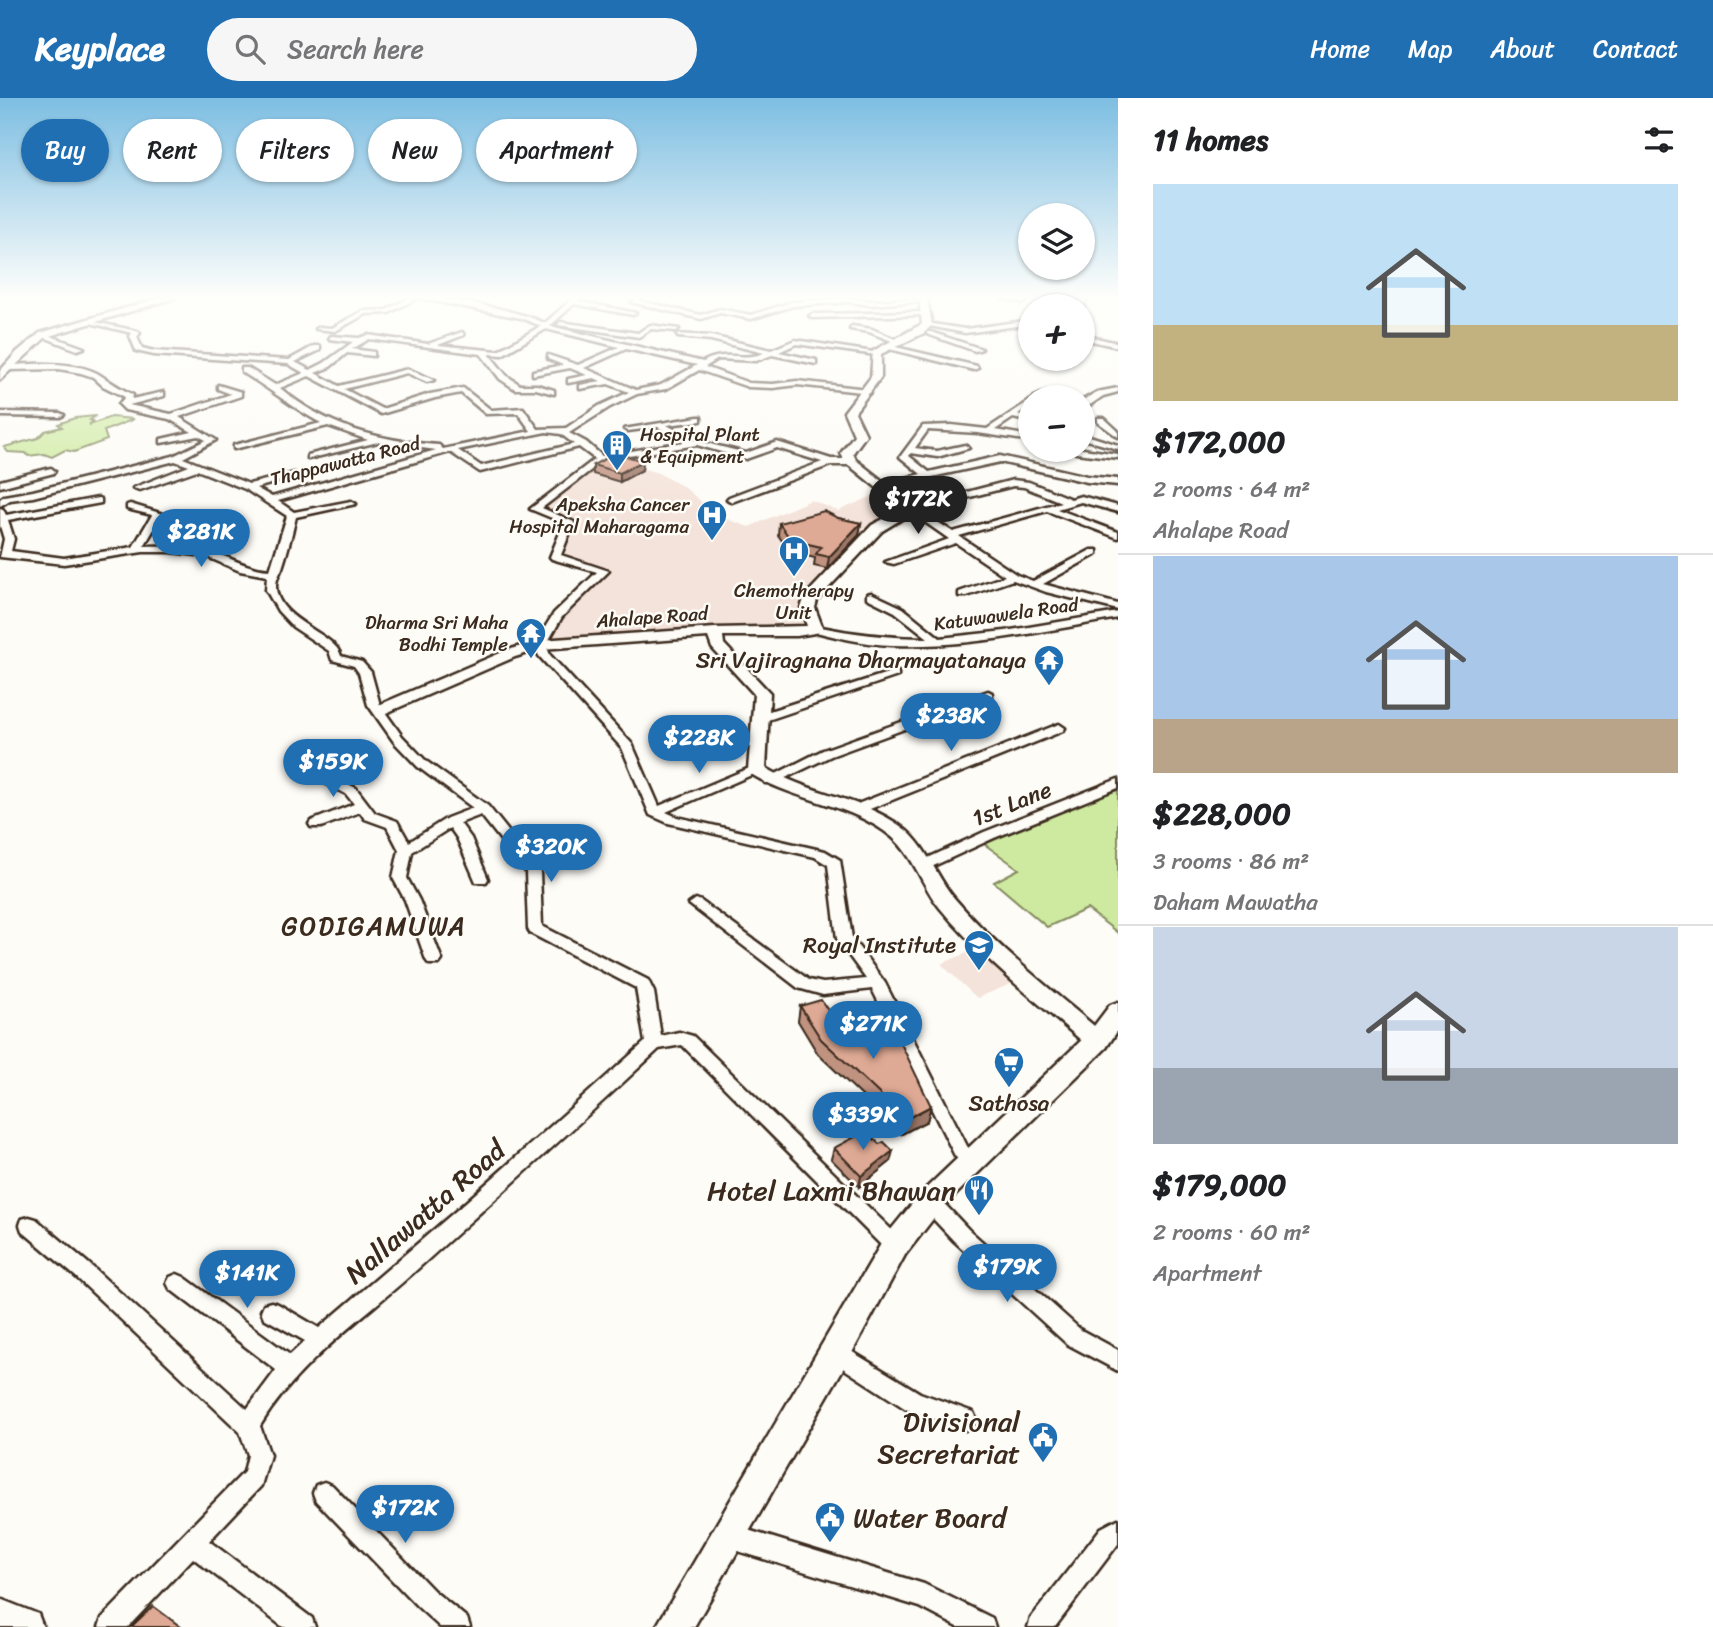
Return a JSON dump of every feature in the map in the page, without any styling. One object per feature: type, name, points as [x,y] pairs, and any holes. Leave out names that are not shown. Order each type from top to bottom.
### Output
[{"type":"main road","points":[[674,1627],[836,1352],[895,1246],[930,1202],[1111,1024]]},
{"type":"main road","points":[[0,1617],[26,1627]]},
{"type":"street","points":[[3,373],[38,369]]},
{"type":"street","points":[[71,369],[96,375],[106,384],[130,397],[123,404]]},
{"type":"street","points":[[302,369],[384,412],[433,396],[463,390],[489,412],[520,410],[536,431]]},
{"type":"street","points":[[275,388],[317,369]]},
{"type":"street","points":[[497,369],[518,387],[537,387],[551,393]]},
{"type":"street","points":[[536,373],[562,369]]},
{"type":"street","points":[[575,369],[635,392]]},
{"type":"street","points":[[245,370],[275,388],[307,414],[329,423],[398,445],[452,449],[536,431],[564,432],[578,427],[600,408],[616,403],[635,392],[663,387],[678,376],[694,369]]},
{"type":"street","points":[[710,369],[748,385],[797,383],[867,391]]},
{"type":"street","points":[[877,369],[867,391],[849,412],[860,435],[847,453],[851,462],[952,538],[1013,577],[1118,607]]},
{"type":"street","points":[[338,388],[408,371],[430,380]]},
{"type":"street","points":[[571,381],[592,376]]},
{"type":"street","points":[[583,387],[606,382]]},
{"type":"street","points":[[172,418],[238,394],[221,387]]},
{"type":"street","points":[[1095,397],[1118,390]]},
{"type":"street","points":[[123,404],[160,394]]},
{"type":"street","points":[[0,503],[7,498],[33,495],[176,458],[211,444],[212,440],[172,418],[128,408],[123,404]]},
{"type":"street","points":[[990,430],[1018,410]]},
{"type":"street","points":[[0,414],[60,415]]},
{"type":"street","points":[[1011,415],[1018,417]]},
{"type":"street","points":[[628,429],[698,419]]},
{"type":"street","points":[[1101,420],[1118,435]]},
{"type":"street","points":[[237,447],[329,423]]},
{"type":"street","points":[[659,424],[691,442],[746,456],[777,445],[830,461],[851,462]]},
{"type":"street","points":[[928,475],[904,457],[926,428],[979,432],[990,430],[1018,436]]},
{"type":"street","points":[[564,432],[601,459]]},
{"type":"street","points":[[164,441],[199,433]]},
{"type":"street","points":[[311,457],[377,440]]},
{"type":"street","points":[[691,442],[601,459],[535,509],[557,515],[569,523],[555,557],[604,571],[558,615],[540,645],[545,656],[628,747],[655,812],[673,820],[759,838],[829,858],[835,863],[845,939],[877,983],[961,1151],[971,1162]]},
{"type":"street","points":[[1095,442],[1117,452]]},
{"type":"street","points":[[452,449],[480,469],[583,444]]},
{"type":"street","points":[[909,450],[937,454],[965,448]]},
{"type":"street","name":"Thappawatta Road","points":[[176,458],[248,487],[271,500],[452,449]]},
{"type":"street","points":[[1095,451],[1117,452]]},
{"type":"street","points":[[882,485],[1000,459],[1087,479],[1118,482]]},
{"type":"street","points":[[732,499],[830,461]]},
{"type":"street","points":[[0,484],[55,473],[37,464]]},
{"type":"street","points":[[137,488],[196,467]]},
{"type":"street","points":[[248,487],[292,475]]},
{"type":"street","points":[[816,629],[808,608],[810,599],[877,528],[912,509],[1013,482],[1026,484],[1070,502]]},
{"type":"street","points":[[271,500],[292,515],[351,504]]},
{"type":"street","points":[[890,562],[952,538],[1070,502],[1089,500],[1118,509]]},
{"type":"street","points":[[98,501],[1,514],[9,539],[3,554],[62,561],[137,549],[165,548],[199,552],[217,557],[236,568],[256,573],[273,573]]},
{"type":"street","points":[[130,508],[158,514],[137,549]]},
{"type":"street","points":[[1049,509],[1118,535]]},
{"type":"street","points":[[292,515],[277,569],[273,573],[271,589],[287,615],[303,629],[334,649],[337,658],[358,664],[365,672],[374,705],[398,739],[422,764],[483,809],[533,871],[535,929],[642,984],[646,992],[654,1044],[679,1038],[687,1040],[895,1246]]},
{"type":"street","points":[[1035,584],[1094,552]]},
{"type":"street","points":[[962,594],[1013,577]]},
{"type":"street","points":[[871,596],[899,610],[939,642]]},
{"type":"street","name":"Katuwawela Road","points":[[816,629],[863,639],[939,642],[1118,615]]},
{"type":"street","name":"Ahalape Road","points":[[380,710],[510,654],[540,645],[715,632],[797,632],[816,629]]},
{"type":"street","points":[[715,632],[718,645],[762,693],[763,775]]},
{"type":"street","points":[[761,718],[894,674]]},
{"type":"street","points":[[655,812],[988,695]]},
{"type":"street","points":[[855,810],[1059,728]]},
{"type":"street","points":[[315,772],[344,785],[370,816],[392,824],[407,850]]},
{"type":"street","points":[[763,775],[855,810],[897,832],[908,843],[945,901],[976,934],[1111,1024]]},
{"type":"street","name":"1st Lane","points":[[922,866],[989,835],[1118,783]]},
{"type":"street","points":[[316,824],[362,806]]},
{"type":"street","points":[[434,960],[412,900],[400,878],[407,850],[452,821],[483,809]]},
{"type":"street","points":[[452,821],[464,838],[481,879]]},
{"type":"street","points":[[696,904],[804,984],[823,989],[877,983]]},
{"type":"street","name":"Nallawatta Road","points":[[249,1425],[262,1399],[322,1339],[654,1044]]},
{"type":"street","points":[[930,1202],[961,1235],[1074,1337],[1118,1361]]},
{"type":"street","points":[[29,1224],[249,1425],[259,1455],[253,1478],[111,1627]]},
{"type":"street","points":[[177,1283],[292,1369]]},
{"type":"street","points":[[271,1311],[322,1339]]},
{"type":"street","points":[[836,1352],[914,1402],[965,1419]]},
{"type":"street","points":[[324,1493],[426,1599],[457,1627]]},
{"type":"street","points":[[728,1535],[924,1596],[983,1627]]},
{"type":"street","points":[[1040,1627],[1115,1536]]},
{"type":"street","points":[[191,1542],[303,1627]]},
{"type":"shaded area","name":"Apeksha Cancer Hospital Maharagama","points":[[612,459],[658,473],[684,487],[718,516],[749,527],[811,500],[838,511],[873,496],[880,499],[892,496],[909,509],[873,527],[800,607],[812,628],[547,640],[567,607],[607,571],[559,556],[573,521],[540,508],[589,472]]},
{"type":"shaded area","name":"Royal Institute","points":[[981,947],[1018,981],[977,998],[941,964]]},
{"type":"green space","points":[[96,416],[90,420],[93,421],[89,425],[111,417],[134,419],[104,431],[107,440],[74,452],[65,450],[52,457],[8,452],[4,447],[38,438],[45,431],[62,427],[58,424],[75,418]]},
{"type":"green space","points":[[1118,789],[1118,933],[1087,909],[1047,927],[994,882],[1019,869],[984,844]]},
{"type":"building","points":[[616,453],[643,461],[620,473],[593,465]]},
{"type":"building","points":[[824,511],[838,518],[861,523],[829,557],[816,554],[821,547],[791,540],[779,523]]},
{"type":"building","points":[[821,1000],[845,1036],[895,1031],[931,1106],[906,1119],[821,1039],[800,1006]]},
{"type":"building","points":[[866,1131],[879,1144],[884,1142],[893,1151],[861,1176],[834,1148]]},
{"type":"building","points":[[153,1606],[181,1627],[131,1627]]},
{"type":"place","name":"Hospital Plant & Equipment","points":[[617,472]]},
{"type":"place","name":"Apeksha Cancer Hospital Maharagama","points":[[712,542]]},
{"type":"place","name":"Chemotherapy Unit","points":[[794,578]]},
{"type":"place","name":"Dharma Sri Maha Bodhi Temple","points":[[531,660]]},
{"type":"place","name":"Sri Vajiragnana Dharmayatanaya","points":[[1049,687]]},
{"type":"place","name":"Royal Institute","points":[[979,972]]},
{"type":"place","name":"Sathosa","points":[[1009,1089]]},
{"type":"place","name":"Hotel Laxmi Bhawan","points":[[979,1217]]},
{"type":"place","name":"Divisional Secretariat","points":[[1043,1464]]},
{"type":"place","name":"Water Board","points":[[830,1544]]},
{"type":"district","name":"GODIGAMUWA","points":[[374,926]]}]
